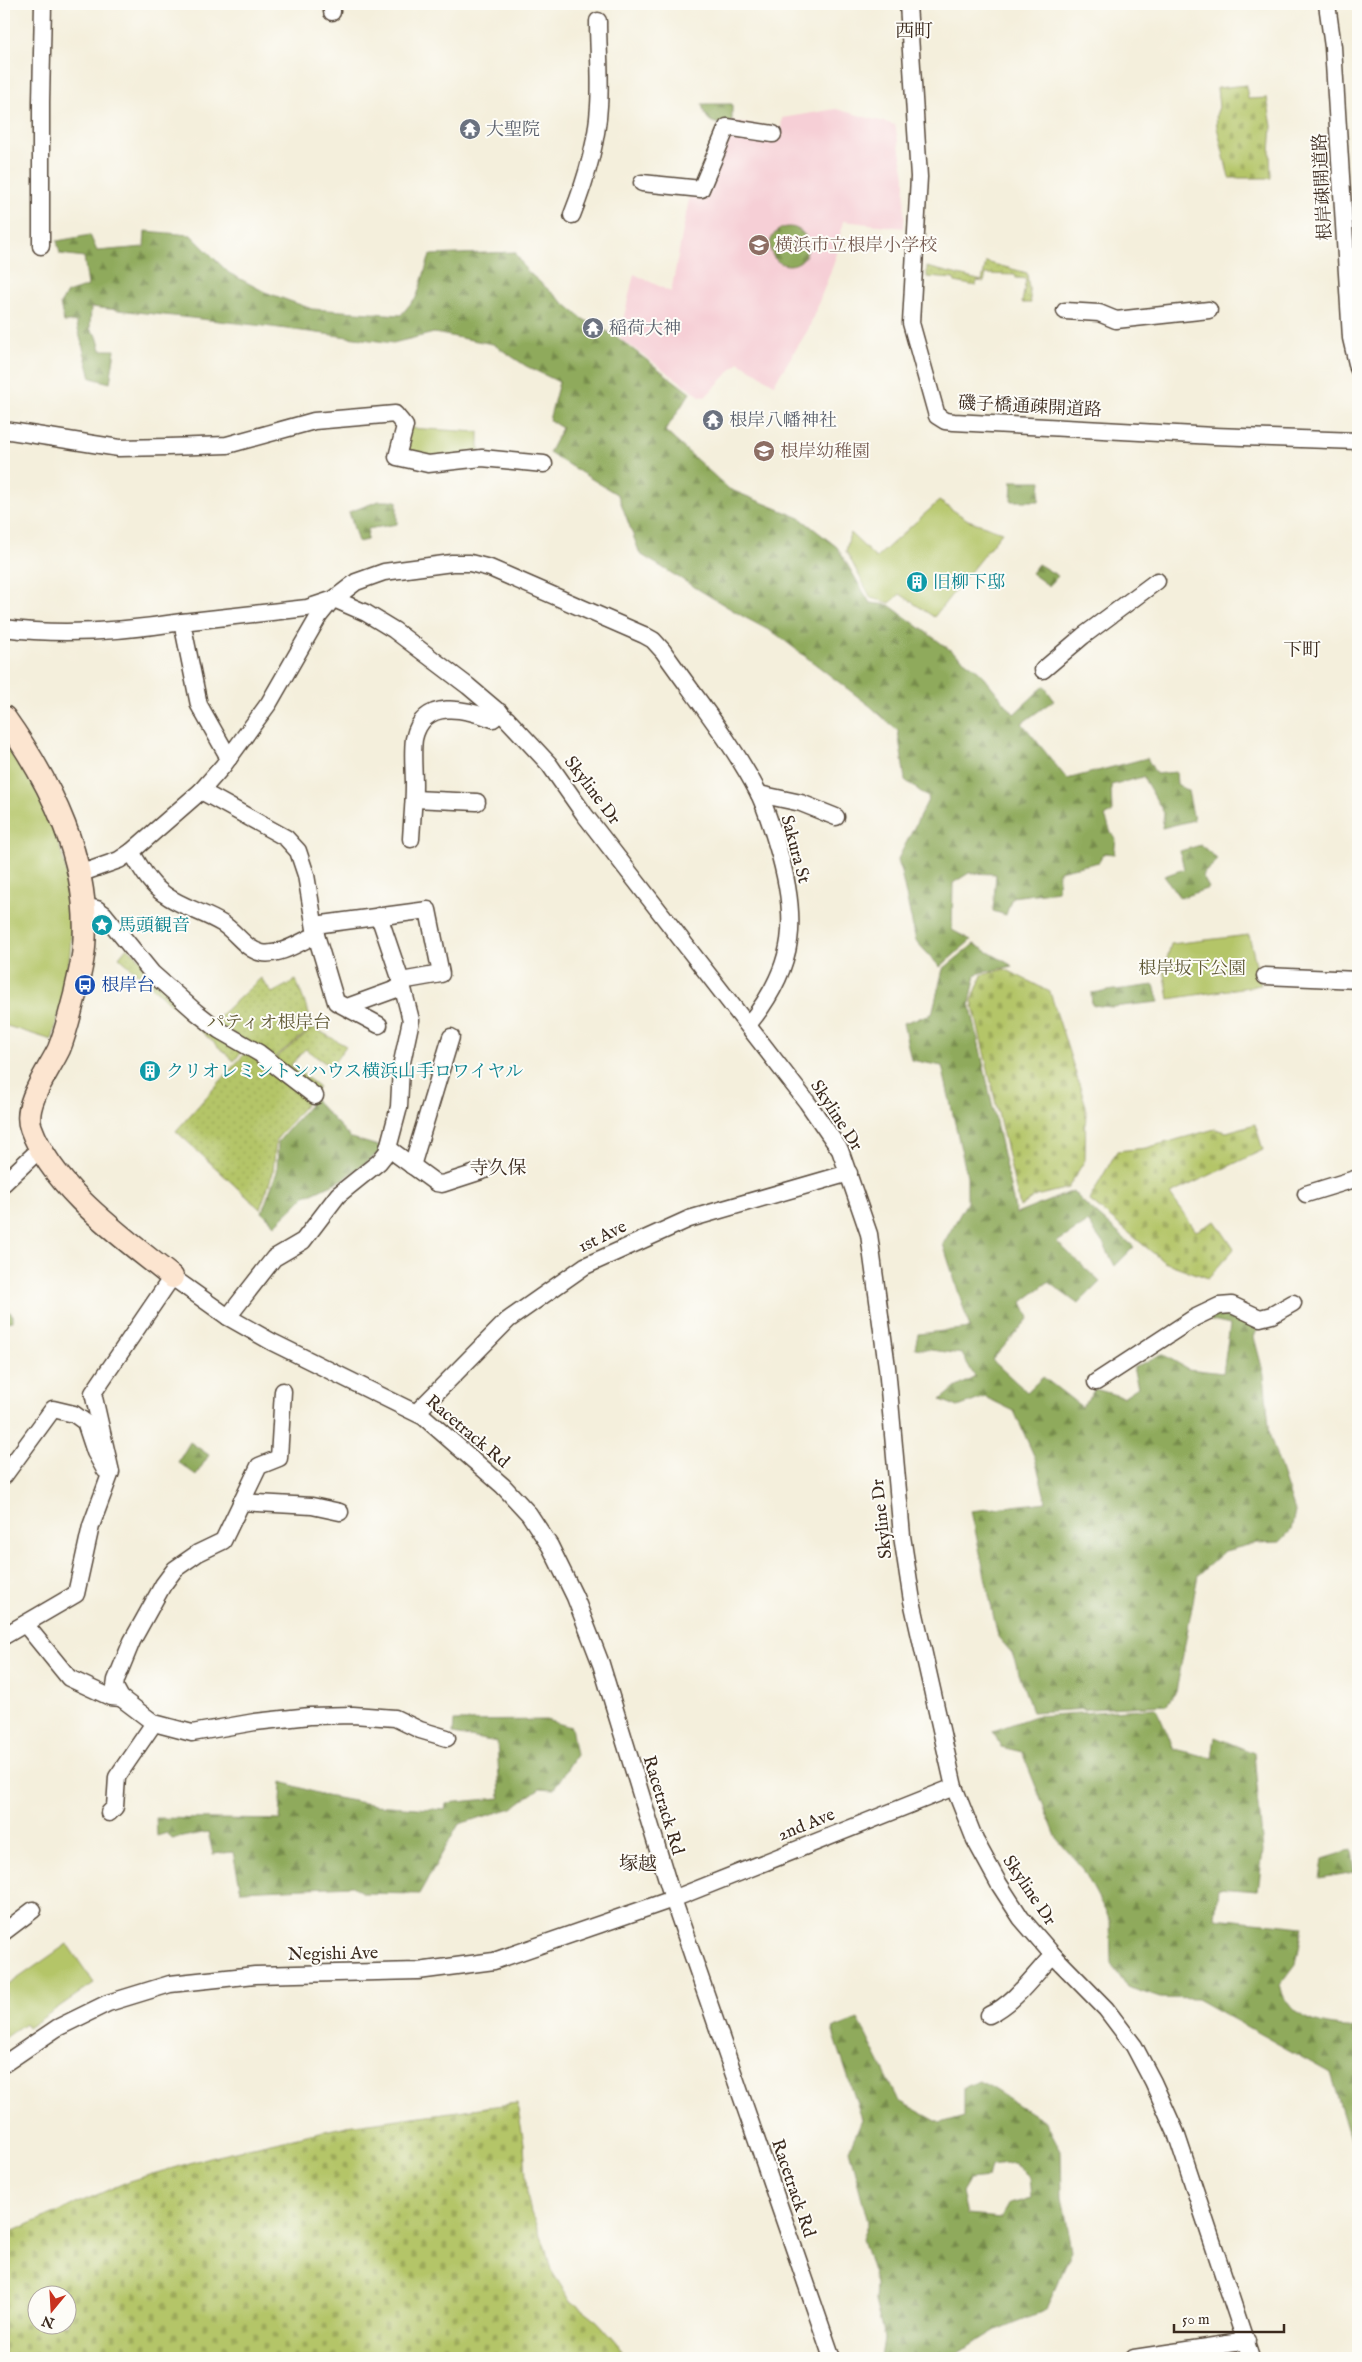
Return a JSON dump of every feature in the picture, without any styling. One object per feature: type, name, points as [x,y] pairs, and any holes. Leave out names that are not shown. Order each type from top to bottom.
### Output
[{"type":"street","points":[[41,246],[40,102],[43,4]]},
{"type":"street","name":"磯子橋通疎開道路","points":[[908,4],[919,177],[911,323],[937,416],[945,421],[954,422],[1214,436],[1358,440]]},
{"type":"street","name":"根岸疎開道路","points":[[1326,4],[1333,47],[1354,308],[1351,338],[1358,368]]},
{"type":"street","points":[[572,215],[593,152],[598,126],[600,104],[598,20]]},
{"type":"street","points":[[642,183],[702,188],[728,127],[773,134]]},
{"type":"street","points":[[1065,311],[1099,312],[1116,320],[1210,310]]},
{"type":"street","points":[[4,430],[120,448],[168,447],[227,444],[314,421],[395,414],[405,426],[397,457],[428,464],[482,458],[544,464]]},
{"type":"street","name":"Sakura St","points":[[334,599],[356,582],[384,572],[427,565],[470,563],[490,568],[653,640],[743,767],[759,794],[788,880],[791,935],[782,972],[767,1002],[748,1025]]},
{"type":"street","points":[[1044,670],[1084,636],[1157,581]]},
{"type":"street","points":[[4,628],[46,632],[148,628],[182,622],[293,611],[319,605],[334,599]]},
{"type":"street","points":[[79,874],[113,863],[131,852],[201,791],[229,758],[269,703],[319,616],[334,599]]},
{"type":"street","name":"Skyline Dr","points":[[334,599],[366,613],[394,630],[500,712],[549,764],[584,814],[748,1025],[834,1142],[849,1173],[869,1234],[888,1367],[902,1536],[912,1601],[954,1787],[975,1840],[999,1884],[1021,1918],[1052,1955],[1106,2009],[1134,2046],[1153,2082],[1176,2133],[1247,2341],[1251,2358]]},
{"type":"street","points":[[182,622],[198,705],[229,758]]},
{"type":"street","points":[[411,839],[414,798],[414,740],[422,724],[429,716],[452,708],[468,710],[493,720],[500,712]]},
{"type":"street","points":[[4,716],[39,772],[60,814],[74,851],[84,906],[84,948],[69,1019],[59,1048],[29,1109],[33,1155],[87,1206],[172,1277],[93,1393],[111,1472],[91,1526],[76,1594],[4,1636]]},
{"type":"street","points":[[201,791],[286,838],[298,851],[306,875],[315,930],[336,1002],[379,1025]]},
{"type":"street","points":[[759,794],[801,803],[836,816]]},
{"type":"street","points":[[414,798],[477,802]]},
{"type":"street","points":[[131,852],[148,879],[164,895],[222,923],[248,947],[261,953],[274,953],[315,930],[379,916],[428,910],[441,974],[401,984],[347,1007]]},
{"type":"street","points":[[84,906],[97,908],[104,914],[152,973],[196,1012],[219,1030],[259,1053],[314,1096]]},
{"type":"street","points":[[228,1317],[274,1258],[303,1241],[338,1196],[379,1162],[388,1148],[398,1107],[401,1067],[411,1020],[379,916]]},
{"type":"street","points":[[1265,976],[1358,980]]},
{"type":"street","points":[[412,1166],[451,1037]]},
{"type":"street","points":[[388,1148],[436,1183],[442,1184],[485,1170]]},
{"type":"street","points":[[4,1183],[33,1155]]},
{"type":"street","name":"1st Ave","points":[[417,1412],[508,1320],[585,1266],[689,1219],[849,1173]]},
{"type":"street","points":[[1306,1194],[1358,1178]]},
{"type":"street","name":"Racetrack Rd","points":[[172,1277],[228,1317],[321,1366],[417,1412],[445,1433],[503,1486],[528,1514],[550,1546],[575,1597],[601,1664],[673,1899],[832,2358]]},
{"type":"street","points":[[1096,1382],[1194,1318],[1219,1306],[1232,1305],[1260,1318],[1272,1315],[1293,1303]]},
{"type":"street","points":[[283,1391],[279,1458],[259,1466],[223,1541],[198,1553],[175,1569],[163,1585],[132,1641],[115,1687],[121,1698],[154,1723],[192,1733],[255,1722],[310,1716],[353,1715],[395,1718],[420,1730],[447,1738]]},
{"type":"street","points":[[4,1476],[53,1409],[74,1414],[85,1422],[95,1452],[109,1478]]},
{"type":"street","points":[[241,1502],[312,1506],[340,1512]]},
{"type":"street","points":[[25,1624],[68,1678],[110,1697],[121,1698]]},
{"type":"street","points":[[109,1813],[115,1807],[117,1777],[154,1723]]},
{"type":"street","name":"2nd Ave","points":[[673,1899],[954,1787]]},
{"type":"street","name":"Negishi Ave","points":[[4,2064],[57,2028],[99,2007],[170,1984],[255,1975],[418,1972],[494,1961],[673,1899]]},
{"type":"street","points":[[4,1932],[33,1910]]},
{"type":"street","points":[[989,2015],[1014,1998],[1052,1955]]},
{"type":"street","points":[[1134,2358],[1247,2341]]},
{"type":"shaded area","name":"横浜市立根岸小学校","points":[[836,109],[895,125],[905,176],[904,228],[843,221],[834,263],[808,330],[774,384],[739,362],[705,397],[700,396],[621,339],[622,325],[634,274],[671,292],[690,194],[732,122],[781,128],[782,118]]},
{"type":"green space","points":[[1246,85],[1248,99],[1267,98],[1272,126],[1271,178],[1229,178],[1217,127],[1216,115],[1219,107],[1217,88]]},
{"type":"green space","points":[[702,104],[732,104],[732,122],[720,124],[712,122],[706,115]]},
{"type":"green space","points":[[789,227],[802,233],[808,246],[802,259],[789,265],[776,259],[770,246],[776,233]]},
{"type":"green space","points":[[145,231],[191,235],[229,273],[265,292],[312,309],[401,315],[417,296],[430,255],[515,252],[526,270],[583,319],[614,335],[690,393],[665,431],[729,489],[800,518],[837,547],[870,603],[889,605],[979,671],[1014,714],[1044,686],[1054,700],[1022,723],[1067,779],[1147,758],[1156,774],[1176,772],[1177,784],[1188,791],[1194,820],[1162,828],[1164,813],[1143,777],[1111,785],[1112,813],[1105,816],[1111,833],[1116,839],[1114,854],[1104,853],[1099,862],[1059,871],[1058,891],[1012,897],[1006,915],[993,911],[996,874],[969,873],[953,883],[952,930],[971,940],[940,967],[916,941],[898,859],[929,798],[905,780],[898,731],[870,706],[776,634],[744,617],[640,554],[618,495],[549,453],[562,428],[549,420],[559,382],[526,366],[493,344],[434,333],[393,343],[264,326],[91,307],[90,329],[97,336],[101,350],[115,350],[110,383],[91,378],[76,322],[64,322],[60,304],[67,293],[88,286],[84,257],[60,254],[57,241],[90,235],[97,251],[144,247]]},
{"type":"green space","points":[[986,262],[1027,273],[1031,303],[1022,303],[1026,279],[1016,278],[1015,275],[986,274],[984,282],[977,281],[976,286],[955,282],[954,279],[927,277],[927,267],[982,281]]},
{"type":"green space","points":[[408,428],[479,432],[479,455],[428,461],[401,455]]},
{"type":"green space","points":[[1012,481],[1041,481],[1039,501],[1011,501]]},
{"type":"green space","points":[[379,501],[397,501],[397,524],[368,529],[367,540],[358,542],[349,512]]},
{"type":"green space","points":[[939,501],[968,520],[1002,532],[934,617],[900,594],[890,603],[871,598],[846,551],[850,533],[876,558]]},
{"type":"green space","points":[[1038,564],[1058,576],[1049,586],[1031,573]]},
{"type":"green space","points":[[4,735],[45,807],[57,837],[70,895],[70,951],[66,980],[52,1040],[4,1025]]},
{"type":"green space","points":[[1201,845],[1218,860],[1202,875],[1209,888],[1180,898],[1164,876],[1184,869],[1180,851]]},
{"type":"green space","name":"根岸坂下公園","points":[[1249,935],[1261,985],[1169,999],[1164,970],[1171,944]]},
{"type":"green space","points":[[974,944],[1013,966],[976,974],[970,1003],[1016,1214],[1073,1191],[1134,1247],[1115,1266],[1104,1245],[1088,1222],[1057,1242],[1100,1282],[1078,1304],[1048,1282],[1022,1302],[1029,1318],[992,1360],[1027,1392],[1043,1377],[1082,1407],[1095,1389],[1123,1397],[1138,1387],[1133,1368],[1162,1354],[1188,1369],[1223,1373],[1230,1325],[1208,1320],[1228,1309],[1261,1321],[1254,1337],[1264,1375],[1270,1436],[1295,1511],[1291,1530],[1280,1542],[1256,1543],[1225,1551],[1198,1575],[1176,1692],[1166,1705],[1032,1712],[1012,1653],[998,1637],[971,1511],[1046,1502],[1035,1458],[1014,1411],[985,1397],[958,1407],[941,1400],[955,1388],[975,1377],[962,1354],[915,1348],[918,1334],[970,1328],[943,1244],[967,1202],[967,1176],[942,1066],[911,1060],[903,1023],[932,1014],[943,969]]},
{"type":"green space","points":[[127,947],[243,1050],[234,1061],[119,957]]},
{"type":"green space","points":[[1005,969],[1050,992],[1086,1106],[1085,1160],[1068,1188],[1036,1196],[1020,1207],[972,1001],[982,975]]},
{"type":"green space","name":"パティオ根岸台","points":[[261,978],[272,993],[296,980],[314,1027],[272,1059],[214,1021]]},
{"type":"green space","points":[[1154,985],[1159,1002],[1112,1007],[1092,1005],[1091,993]]},
{"type":"green space","points":[[314,1028],[346,1046],[331,1067],[305,1049],[291,1065],[319,1087],[314,1094],[273,1060]]},
{"type":"green space","points":[[246,1052],[310,1099],[276,1140],[273,1173],[260,1209],[176,1131]]},
{"type":"green space","points":[[314,1099],[351,1138],[385,1148],[344,1179],[305,1196],[275,1225],[262,1212],[277,1172],[278,1142]]},
{"type":"green space","points":[[1255,1124],[1263,1150],[1170,1194],[1196,1231],[1215,1221],[1234,1249],[1208,1278],[1164,1262],[1089,1200],[1117,1151],[1146,1148],[1215,1129],[1227,1132]]},
{"type":"green space","points":[[4,1306],[13,1315],[13,1321],[4,1322]]},
{"type":"green space","points":[[190,1442],[209,1455],[196,1475],[178,1462]]},
{"type":"green space","points":[[1156,1708],[1174,1749],[1212,1758],[1215,1737],[1254,1753],[1263,1851],[1258,1891],[1218,1888],[1215,1918],[1303,1927],[1296,1965],[1281,1985],[1285,1997],[1292,2007],[1310,2020],[1334,2026],[1358,2027],[1358,2150],[1351,2142],[1330,2073],[1197,1999],[1160,1998],[1127,1987],[1111,1964],[1110,1920],[1083,1869],[1057,1839],[1022,1752],[1001,1747],[993,1731],[1035,1716]]},
{"type":"green space","points":[[546,1720],[571,1727],[576,1755],[554,1789],[540,1788],[512,1808],[459,1824],[419,1894],[363,1893],[352,1886],[241,1891],[233,1852],[213,1854],[208,1832],[172,1839],[167,1833],[157,1836],[156,1818],[280,1820],[282,1782],[326,1796],[375,1805],[445,1810],[446,1803],[500,1798],[497,1742],[453,1734],[454,1721]]},
{"type":"green space","points":[[1352,1850],[1355,1872],[1320,1878],[1323,1859]]},
{"type":"green space","points":[[67,1944],[94,1983],[28,2028],[25,2023],[4,2038],[4,1997],[6,1995],[4,1988]]},
{"type":"green space","points":[[858,2019],[899,2101],[940,2123],[964,2116],[964,2087],[980,2081],[1046,2122],[1061,2151],[1062,2197],[1072,2250],[1047,2309],[996,2330],[950,2358],[881,2358],[884,2338],[875,2301],[876,2284],[862,2238],[868,2222],[849,2150],[862,2119],[832,2029]],"holes":[[[1013,2163],[1030,2177],[1032,2198],[1010,2204],[1002,2218],[967,2215],[962,2192],[969,2180],[988,2178],[991,2166]]]},
{"type":"green space","points":[[517,2103],[524,2143],[527,2194],[531,2213],[545,2246],[551,2270],[570,2300],[597,2321],[617,2343],[625,2358],[4,2358],[4,2235],[129,2181],[217,2155],[347,2126]]},
{"type":"place","name":"大聖院","points":[[470,129]]},
{"type":"place","name":"横浜市立根岸小学校","points":[[759,245]]},
{"type":"place","name":"稲荷大神","points":[[593,328]]},
{"type":"place","name":"根岸八幡神社","points":[[713,420]]},
{"type":"place","name":"根岸幼稚園","points":[[764,451]]},
{"type":"place","name":"旧柳下邸","points":[[917,582]]},
{"type":"place","name":"馬頭観音","points":[[102,925]]},
{"type":"place","name":"根岸台","points":[[85,985]]},
{"type":"place","name":"クリオレミントンハウス横浜山手ロワイヤル","points":[[150,1071]]},
{"type":"district","name":"西町","points":[[914,30]]},
{"type":"district","name":"下町","points":[[1302,649]]},
{"type":"district","name":"寺久保","points":[[498,1167]]},
{"type":"district","name":"塚越","points":[[638,1863]]}]
